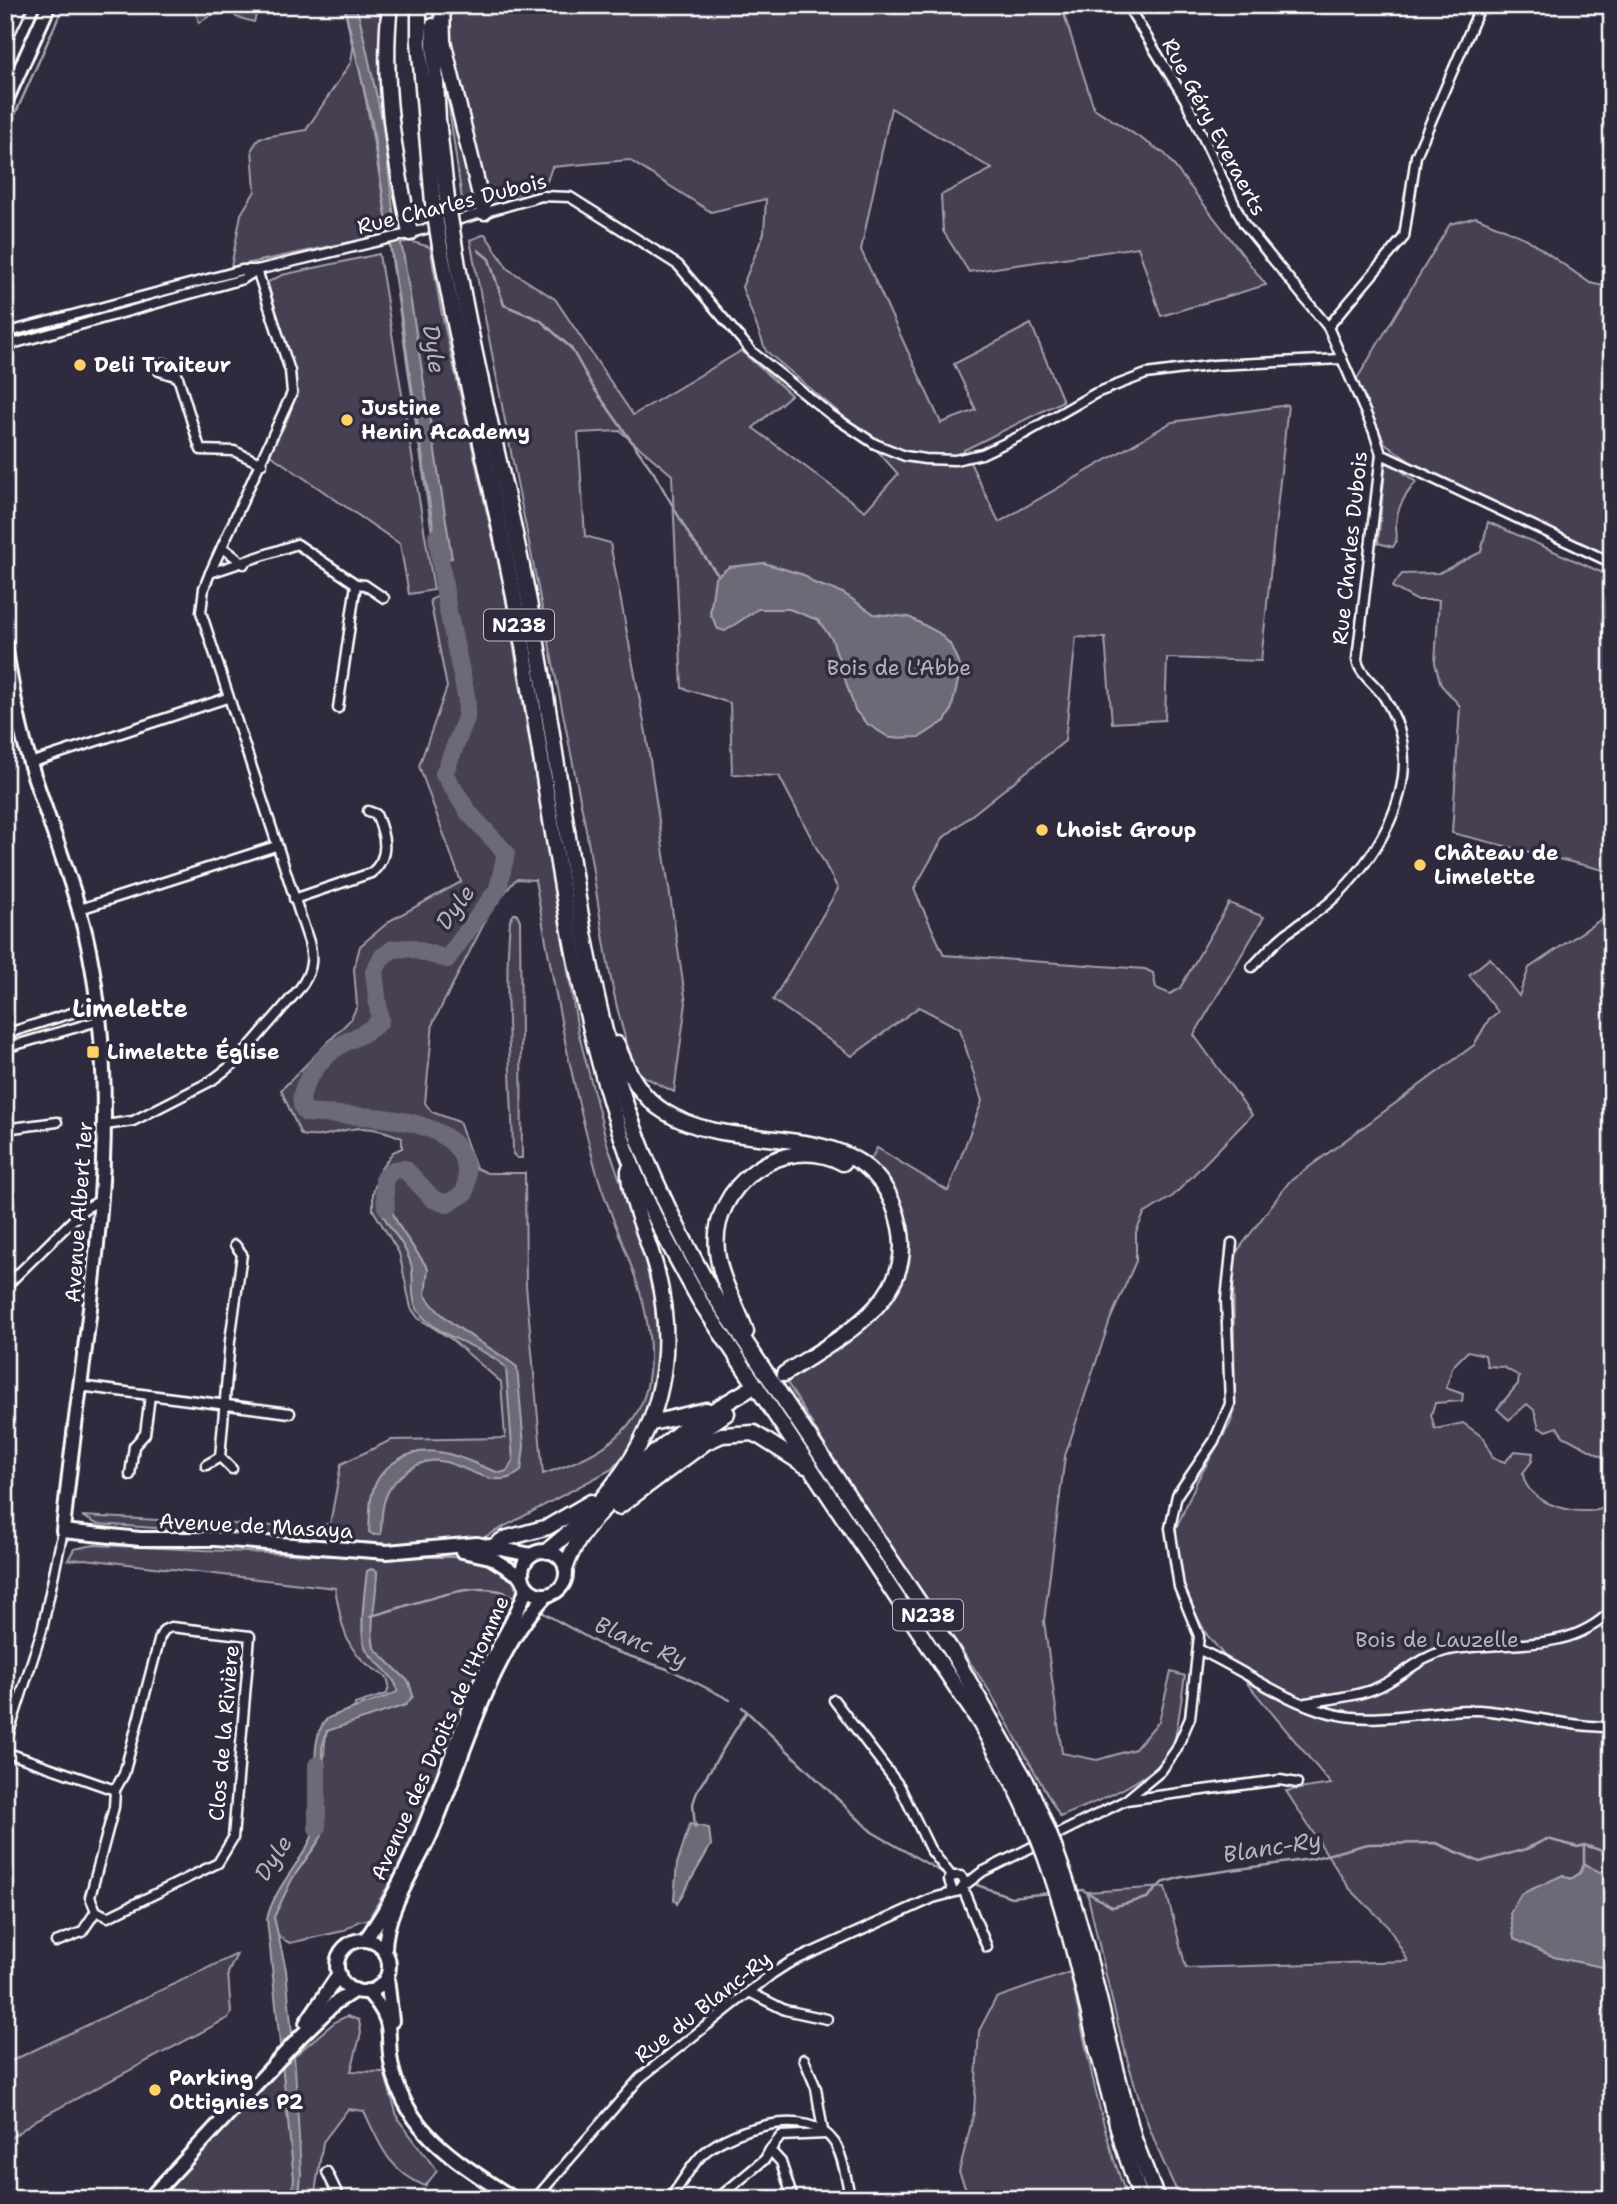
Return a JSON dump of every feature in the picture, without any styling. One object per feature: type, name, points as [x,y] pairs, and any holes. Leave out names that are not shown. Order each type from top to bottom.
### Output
[{"type":"highway","points":[[390,5],[386,69],[407,234]]},
{"type":"highway","name":"N238","points":[[419,5],[419,42],[447,244],[518,616],[586,1006],[605,1086],[629,1158],[667,1242],[701,1303],[1021,1784]]},
{"type":"highway","name":"N238","points":[[433,5],[440,201]]},
{"type":"highway","points":[[442,5],[443,41],[484,212]]},
{"type":"highway","name":"N238","points":[[447,244],[531,612],[599,1006],[618,1081],[643,1154],[681,1238],[752,1353],[951,1650],[1061,1859],[1075,1903],[1122,2143],[1142,2199]]},
{"type":"highway","points":[[599,1006],[636,1085],[664,1112],[705,1129],[828,1147],[865,1166],[880,1180],[891,1196],[902,1235],[894,1282],[883,1301],[866,1318],[782,1372],[849,1322],[879,1291],[893,1250],[888,1214],[868,1180],[837,1160],[816,1154],[793,1154],[771,1161],[752,1171],[736,1186],[724,1204],[718,1228],[720,1272],[745,1328],[752,1353]]},
{"type":"highway","points":[[492,1548],[503,1539],[548,1527],[602,1497],[628,1464],[652,1423],[662,1389],[665,1362],[664,1310],[649,1240],[629,1177],[629,1158]]},
{"type":"highway","points":[[547,1550],[602,1497],[687,1426],[750,1393],[643,1473],[579,1538],[566,1567]]},
{"type":"highway","points":[[652,1423],[723,1406]]},
{"type":"highway","points":[[596,1520],[609,1515],[706,1442],[722,1435],[754,1433],[779,1447],[796,1462],[809,1467]]},
{"type":"highway","name":"N238","points":[[1103,2046],[1157,2199]]},
{"type":"main road","points":[[5,103],[49,5]]},
{"type":"main road","name":"Avenue Albert 1er","points":[[5,643],[16,710],[30,763],[89,949],[97,1005],[106,1125],[103,1199],[63,1531]]},
{"type":"main road","name":"Avenue de Masaya","points":[[63,1531],[140,1539],[214,1539],[387,1552],[477,1544],[531,1555]]},
{"type":"main road","name":"Avenue de Masaya","points":[[448,1548],[490,1557],[525,1582]]},
{"type":"main road","points":[[547,1550],[562,1559],[566,1567],[564,1582],[559,1589],[547,1595],[525,1582],[523,1565],[531,1555],[547,1550]]},
{"type":"main road","name":"Avenue des Droits de l'Homme","points":[[365,1940],[384,1910],[421,1832],[479,1686],[515,1620],[525,1582]]},
{"type":"main road","name":"Avenue des Droits de l'Homme","points":[[384,1950],[393,1915],[430,1834],[488,1691],[524,1624],[547,1595]]},
{"type":"main road","points":[[389,2032],[392,2012],[387,1977],[389,1965],[384,1950],[376,1943],[365,1940],[352,1942],[341,1952],[337,1962],[339,1974],[346,1985],[361,1991],[384,2010],[394,2078],[415,2121],[430,2141],[450,2157],[514,2199]]},
{"type":"main road","points":[[301,2036],[304,2027],[339,1974]]},
{"type":"main road","points":[[149,2199],[335,2003],[361,1991],[377,1988],[387,1977]]},
{"type":"street","name":"Rue Géry Everaerts","points":[[1127,5],[1185,99],[1244,223],[1328,327]]},
{"type":"street","points":[[1328,327],[1404,237],[1416,156],[1481,5]]},
{"type":"street","name":"Rue Charles Dubois","points":[[8,332],[242,270],[257,270],[407,234],[553,194],[580,201],[614,227],[678,265],[734,332],[772,371],[860,435],[905,456],[955,460],[982,454],[1024,434],[1096,393],[1127,380],[1158,372],[1215,365],[1342,359]]},
{"type":"street","name":"Rue Charles Dubois","points":[[9,345],[243,279],[257,270]]},
{"type":"street","points":[[106,1125],[133,1121],[211,1081],[236,1062],[309,975],[312,962],[295,899],[201,612],[209,573],[290,400],[292,384],[257,270]]},
{"type":"street","points":[[82,314],[85,325]]},
{"type":"street","name":"Rue Charles Dubois","points":[[1252,967],[1288,932],[1331,901],[1352,879],[1386,829],[1401,788],[1404,754],[1399,729],[1384,697],[1357,668],[1356,659],[1381,454],[1328,327]]},
{"type":"street","points":[[8,332],[9,345]]},
{"type":"street","points":[[178,377],[201,450],[234,451],[262,464]]},
{"type":"street","points":[[1381,454],[1612,563]]},
{"type":"street","points":[[209,573],[244,564],[297,544],[356,584],[365,585],[384,598]]},
{"type":"street","points":[[222,547],[244,564]]},
{"type":"street","points":[[338,708],[356,584]]},
{"type":"street","points":[[30,763],[227,698]]},
{"type":"street","points":[[295,899],[371,873],[378,868],[382,860],[385,836],[376,814],[368,811]]},
{"type":"street","points":[[77,910],[276,846]]},
{"type":"street","points":[[5,1034],[97,1005]]},
{"type":"street","points":[[5,1048],[98,1021]]},
{"type":"street","points":[[5,1129],[57,1122]]},
{"type":"street","points":[[5,1287],[90,1204],[103,1199]]},
{"type":"street","points":[[79,1216],[101,1215]]},
{"type":"street","name":"Rue du Blanc-Ry","points":[[933,1898],[958,1882],[1126,1800],[1154,1778],[1182,1739],[1190,1718],[1200,1650],[1199,1636],[1177,1577],[1170,1528],[1177,1496],[1214,1441],[1230,1404],[1226,1300],[1232,1243]]},
{"type":"street","points":[[232,1469],[220,1457],[242,1254],[234,1245]]},
{"type":"street","points":[[242,1254],[251,1248]]},
{"type":"street","points":[[79,1386],[290,1413]]},
{"type":"street","points":[[130,1475],[134,1446],[145,1434],[150,1396]]},
{"type":"street","points":[[206,1465],[220,1457]]},
{"type":"street","name":"Avenue Albert 1er","points":[[5,1745],[45,1619],[63,1531]]},
{"type":"street","points":[[1306,1703],[1374,1689],[1417,1660],[1445,1651],[1558,1642],[1598,1624],[1612,1610]]},
{"type":"street","name":"Clos de la Rivière","points":[[171,1627],[250,1636],[233,1838],[227,1853],[218,1863],[108,1917],[96,1911],[90,1896],[114,1807],[115,1790],[124,1774],[164,1630],[171,1627]]},
{"type":"street","points":[[1200,1650],[1306,1703],[1346,1716],[1483,1710],[1575,1726],[1612,1727]]},
{"type":"street","points":[[834,1700],[900,1787],[930,1849],[958,1882],[987,1947]]},
{"type":"street","points":[[5,1752],[115,1790]]},
{"type":"street","name":"Rue du Blanc-Ry","points":[[1126,1800],[1280,1780],[1297,1783]]},
{"type":"street","name":"Rue du Blanc-Ry","points":[[535,2199],[640,2078],[749,1992],[789,1964],[933,1898],[953,1892],[958,1882]]},
{"type":"street","points":[[56,1942],[82,1932],[96,1911]]},
{"type":"street","points":[[749,1992],[785,2010],[827,2019]]},
{"type":"street","points":[[804,2059],[816,2088],[825,2133],[836,2146],[851,2199]]},
{"type":"street","points":[[669,2199],[699,2158],[733,2134],[779,2124],[803,2125],[825,2133]]},
{"type":"street","points":[[717,2199],[765,2159],[781,2136],[825,2133]]},
{"type":"street","points":[[770,2150],[781,2162],[793,2199]]},
{"type":"street","points":[[327,2172],[340,2199]]},
{"type":"green space","points":[[194,5],[259,5],[254,22],[236,17],[233,13],[211,15],[199,23]]},
{"type":"green space","points":[[344,5],[364,91],[389,234],[231,267],[241,214],[255,191],[252,149],[259,138],[306,130],[351,62],[353,49]]},
{"type":"green space","points":[[355,5],[386,5],[383,98],[374,96]]},
{"type":"green space","name":"Bois de L'Abbe","points":[[447,5],[1061,5],[1094,108],[1165,154],[1266,285],[1161,316],[1138,247],[969,272],[943,231],[941,195],[992,169],[891,108],[861,250],[941,423],[976,410],[954,364],[1031,324],[1063,401],[964,450],[999,522],[1172,422],[1288,405],[1261,661],[1167,658],[1165,720],[1112,723],[1105,638],[1076,637],[1065,741],[943,838],[914,889],[944,955],[1145,969],[1153,973],[1156,988],[1170,994],[1180,988],[1229,903],[1264,917],[1194,1035],[1252,1115],[1173,1196],[1144,1214],[1136,1232],[1136,1261],[1110,1320],[1065,1456],[1044,1621],[1062,1753],[1097,1760],[1135,1749],[1159,1721],[1171,1672],[1185,1676],[1175,1737],[1171,1751],[1162,1762],[1135,1782],[1060,1817],[990,1692],[838,1467],[785,1379],[870,1320],[906,1239],[901,1207],[884,1177],[869,1163],[877,1148],[948,1191],[982,1101],[960,1029],[919,1007],[852,1056],[773,1000],[838,889],[779,776],[732,774],[730,703],[682,688],[672,475],[620,431],[578,433],[585,536],[610,543],[646,733],[686,1003],[674,1092],[637,1073],[617,1009],[610,976],[582,809],[470,240],[485,234],[508,269],[555,299],[633,415],[741,351],[791,395],[753,428],[865,511],[898,474],[857,428],[766,351],[742,287],[764,233],[766,199],[711,212],[629,160],[552,167],[545,187],[463,207],[445,80]]},
{"type":"green space","points":[[1476,217],[1527,239],[1590,283],[1612,288],[1612,563],[1437,482],[1385,443],[1355,382],[1450,224]]},
{"type":"green space","points":[[409,241],[430,247],[441,310],[503,583],[578,1031],[607,1143],[638,1231],[654,1299],[659,1354],[655,1394],[633,1444],[612,1469],[481,1539],[389,1544],[97,1524],[82,1516],[292,1527],[330,1524],[341,1464],[391,1440],[505,1438],[501,1382],[451,1339],[418,1318],[411,1308],[399,1253],[373,1210],[373,1193],[380,1170],[393,1152],[402,1148],[402,1138],[365,1128],[322,1136],[301,1135],[281,1090],[351,1019],[357,1006],[354,969],[360,946],[391,920],[461,882],[419,766],[447,687],[430,600],[441,595],[390,246]],"holes":[[[516,879],[535,880],[579,1104],[598,1177],[644,1305],[650,1359],[647,1386],[641,1404],[621,1433],[593,1453],[543,1474],[526,1285],[525,1173],[487,1173],[476,1168],[459,1122],[432,1112],[425,1103],[433,1023],[492,908]]]},
{"type":"green space","name":"Justine Henin Academy","points":[[379,254],[434,590],[409,594],[400,544],[269,454],[291,410],[294,380],[268,282],[282,275]]},
{"type":"green space","points":[[1386,459],[1416,482],[1400,507],[1396,519],[1397,539],[1393,547],[1378,543]]},
{"type":"green space","points":[[1488,522],[1612,577],[1612,872],[1452,833],[1460,706],[1441,685],[1435,663],[1439,600],[1416,600],[1392,587],[1402,574],[1439,573],[1481,552]]},
{"type":"green space","name":"Bois de Lauzelle","points":[[1612,912],[1612,1462],[1563,1436],[1557,1427],[1547,1431],[1539,1428],[1534,1410],[1527,1404],[1509,1420],[1497,1409],[1518,1384],[1519,1376],[1503,1367],[1487,1366],[1485,1355],[1468,1351],[1453,1366],[1446,1388],[1463,1394],[1462,1401],[1435,1403],[1431,1415],[1435,1429],[1463,1423],[1484,1438],[1493,1458],[1505,1462],[1515,1451],[1533,1453],[1532,1461],[1523,1473],[1526,1484],[1534,1494],[1558,1507],[1586,1511],[1609,1506],[1612,1478],[1612,1878],[1580,1873],[1571,1879],[1563,1875],[1554,1880],[1554,1957],[1612,1969],[1612,2199],[1181,2199],[1149,2125],[1124,2048],[1087,1892],[1165,1887],[1186,1968],[1408,1961],[1388,1926],[1349,1888],[1286,1791],[1331,1784],[1207,1635],[1182,1589],[1172,1538],[1197,1481],[1230,1424],[1235,1410],[1233,1257],[1289,1182],[1474,1045],[1489,1019],[1498,1012],[1469,975],[1490,958],[1519,996],[1529,968]]},
{"type":"green space","points":[[517,914],[520,920],[522,1158],[513,1154],[507,978],[510,920]]},
{"type":"green space","points":[[94,1545],[356,1557],[462,1557],[485,1561],[511,1577],[517,1590],[513,1607],[489,1653],[406,1855],[368,1920],[359,1921],[343,1931],[290,1943],[278,1935],[274,1923],[276,1908],[283,1893],[322,1832],[327,1731],[353,1720],[355,1704],[387,1694],[389,1685],[387,1677],[362,1660],[348,1641],[335,1588],[85,1559],[68,1560],[74,1549]]},
{"type":"green space","points":[[237,1954],[228,1973],[231,2013],[228,2018],[36,2120],[5,2142],[5,2064]]},
{"type":"green space","points":[[1070,1972],[1101,2115],[1128,2199],[970,2199],[959,2172],[974,2112],[979,2031],[996,1998]]},
{"type":"green space","points":[[347,2016],[359,2020],[361,2033],[351,2071],[384,2072],[398,2119],[437,2171],[425,2186],[412,2180],[394,2164],[364,2111],[348,2109],[323,2142],[314,2199],[155,2199],[280,2068],[336,2021]]},
{"type":"shaded area","points":[[344,5],[355,5],[360,20],[383,125],[394,217],[403,252],[452,558],[438,559],[372,123]]},
{"type":"shaded area","points":[[764,563],[804,575],[814,583],[843,593],[874,614],[909,617],[939,633],[950,644],[961,668],[951,711],[945,721],[920,737],[890,738],[866,723],[855,710],[832,639],[818,620],[789,609],[758,609],[725,631],[718,629],[710,613],[715,578],[729,567]]},
{"type":"shaded area","points":[[379,1186],[387,1186],[396,1221],[428,1269],[425,1295],[444,1317],[517,1367],[524,1446],[521,1471],[501,1479],[491,1479],[440,1461],[428,1461],[413,1467],[401,1475],[389,1489],[383,1505],[381,1534],[374,1535],[369,1532],[372,1494],[376,1484],[388,1467],[406,1456],[427,1451],[438,1452],[454,1455],[500,1473],[507,1471],[513,1460],[506,1368],[485,1353],[438,1329],[419,1312],[414,1301],[412,1270],[407,1253],[380,1208]]},
{"type":"shaded area","name":"Dyle","points":[[367,1571],[377,1571],[372,1629],[374,1648],[409,1682],[413,1696],[406,1705],[327,1731],[322,1748],[322,1836],[292,1879],[274,1917],[286,1970],[295,2067],[301,2174],[299,2199],[291,2199],[294,2179],[267,1919],[271,1905],[314,1832],[317,1819],[315,1766],[317,1739],[321,1728],[331,1717],[397,1692],[394,1681],[369,1654],[362,1634]]},
{"type":"shaded area","points":[[690,1824],[709,1828],[711,1845],[677,1904],[674,1899],[677,1864]]},
{"type":"shaded area","points":[[1584,1864],[1612,1878],[1612,1969],[1554,1957],[1514,1939],[1510,1913],[1521,1894],[1563,1875],[1571,1879],[1580,1873]]},
{"type":"waterway","points":[[5,84],[41,5]]},
{"type":"waterway","points":[[5,137],[64,5]]},
{"type":"waterway","points":[[5,15],[8,12]]},
{"type":"waterway","points":[[478,250],[489,259],[504,305],[540,320],[571,348],[593,387],[654,473],[691,538],[718,575]]},
{"type":"waterway","name":"Dyle","points":[[386,1207],[384,1178],[394,1170],[405,1169],[433,1199],[447,1204],[465,1193],[465,1165],[455,1145],[436,1132],[412,1123],[384,1118],[306,1113],[302,1105],[305,1086],[316,1067],[332,1051],[380,1021],[374,972],[382,957],[393,949],[410,948],[447,959],[498,889],[506,853],[469,813],[444,774],[466,718],[467,700],[447,606],[437,537]]},
{"type":"waterway","name":"Blanc Ry","points":[[370,1616],[463,1591],[482,1589],[515,1597]]},
{"type":"waterway","name":"Blanc Ry","points":[[540,1611],[606,1648],[673,1671],[730,1700]]},
{"type":"waterway","name":"Blanc-Ry","points":[[742,1707],[872,1832],[938,1870]]},
{"type":"waterway","points":[[695,1828],[693,1804],[697,1791],[747,1711]]},
{"type":"waterway","name":"Dyle","points":[[317,1765],[317,1828]]},
{"type":"waterway","name":"Blanc-Ry","points":[[1075,1891],[1083,1890],[1112,1907],[1147,1898],[1162,1883],[1182,1877],[1311,1859],[1368,1844],[1436,1843],[1480,1862],[1526,1849],[1547,1839],[1578,1847],[1584,1845],[1612,1854]]},
{"type":"waterway","points":[[1584,1846],[1584,1864]]},
{"type":"waterway","name":"Blanc-Ry","points":[[977,1885],[1011,1897],[1051,1893]]},
{"type":"railway","points":[[5,56],[29,5]]},
{"type":"place","name":"Deli Traiteur","points":[[80,365]]},
{"type":"place","name":"Justine Henin Academy","points":[[347,420]]},
{"type":"place","name":"Lhoist Group","points":[[1042,830]]},
{"type":"place","name":"Château de Limelette","points":[[1420,865]]},
{"type":"place","name":"Limelette Église","points":[[93,1052]]},
{"type":"place","name":"Parking Ottignies P2","points":[[155,2090]]},
{"type":"district","name":"Limelette","points":[[130,1009]]}]
